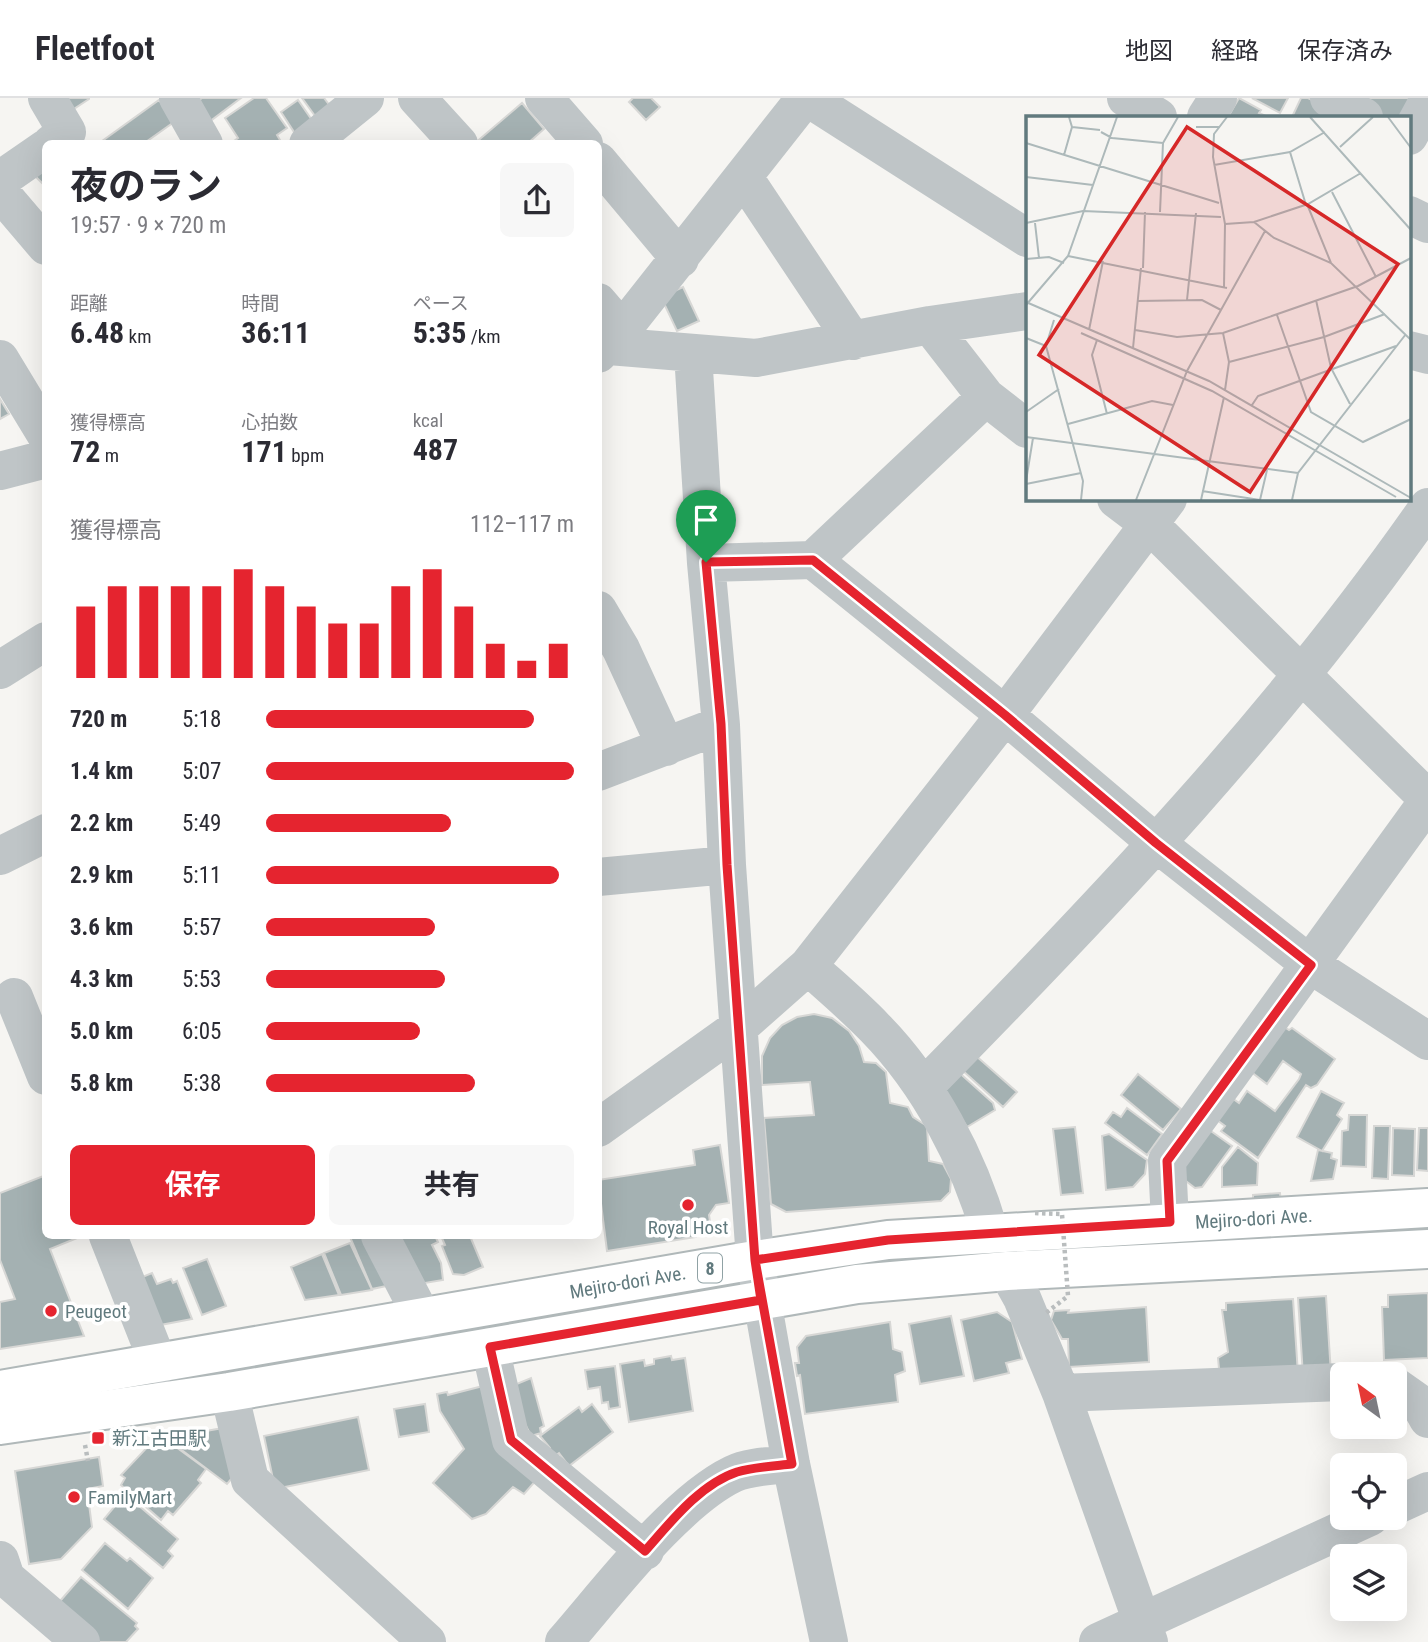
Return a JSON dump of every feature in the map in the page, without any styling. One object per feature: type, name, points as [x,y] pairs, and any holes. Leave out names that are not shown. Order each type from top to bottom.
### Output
[{"type":"main road","name":"Mejiro-dori Ave.","points":[[0,1390],[159,1365],[755,1260],[888,1240],[1428,1208]]},
{"type":"main road","name":"Mejiro-dori Ave.","points":[[0,1425],[229,1392],[857,1284],[1007,1271],[1428,1249]]},
{"type":"street","points":[[47,98],[59,140]]},
{"type":"street","points":[[178,98],[202,140]]},
{"type":"street","points":[[313,140],[365,98]]},
{"type":"street","points":[[417,98],[455,140]]},
{"type":"street","points":[[544,98],[581,140]]},
{"type":"street","points":[[607,333],[680,259],[804,98],[1026,237]]},
{"type":"street","points":[[1126,98],[1156,116]]},
{"type":"street","points":[[1207,116],[1218,98]]},
{"type":"street","points":[[1329,98],[1362,116]]},
{"type":"street","points":[[1410,134],[1428,101]]},
{"type":"street","points":[[0,180],[42,153]]},
{"type":"street","points":[[602,166],[680,259]]},
{"type":"street","points":[[744,179],[853,341]]},
{"type":"street","points":[[0,192],[42,241]]},
{"type":"street","points":[[1410,215],[1428,224]]},
{"type":"street","points":[[607,333],[693,353],[756,358],[930,325],[1026,311]]},
{"type":"street","points":[[930,325],[986,397],[1026,428]]},
{"type":"street","points":[[1410,350],[1428,355]]},
{"type":"street","points":[[693,353],[706,562],[721,724],[727,865],[755,1260],[792,1464],[830,1642]]},
{"type":"street","points":[[0,359],[42,428]]},
{"type":"street","points":[[813,560],[986,397]]},
{"type":"street","points":[[0,471],[42,460]]},
{"type":"street","points":[[1120,500],[1158,511],[1301,674],[1428,800],[1167,1161],[1170,1222]]},
{"type":"street","points":[[924,1087],[1156,843],[1301,674],[1428,507]]},
{"type":"street","points":[[602,1125],[738,1027],[808,966],[1005,715],[1158,511]]},
{"type":"street","points":[[706,562],[813,560],[1005,715],[1156,843],[1311,965],[1428,1041]]},
{"type":"street","points":[[602,617],[621,649],[666,747]]},
{"type":"street","points":[[0,670],[42,644]]},
{"type":"street","points":[[602,771],[721,724]]},
{"type":"street","points":[[0,856],[42,835]]},
{"type":"street","points":[[602,877],[727,865]]},
{"type":"street","points":[[808,966],[876,1029],[924,1087],[979,1192],[990,1233]]},
{"type":"street","points":[[20,994],[42,1063]]},
{"type":"street","points":[[109,1239],[159,1365]]},
{"type":"street","points":[[382,1239],[423,1319]]},
{"type":"street","points":[[1007,1271],[1022,1298],[1061,1394],[1145,1632]]},
{"type":"street","points":[[490,1347],[511,1440],[645,1551]]},
{"type":"street","points":[[1061,1394],[1330,1383]]},
{"type":"street","points":[[229,1392],[250,1480],[427,1642]]},
{"type":"street","points":[[1407,1394],[1419,1403],[1428,1419]]},
{"type":"street","points":[[564,1642],[678,1515],[713,1485],[736,1473],[792,1464]]},
{"type":"street","points":[[1407,1501],[1428,1491]]},
{"type":"street","points":[[1098,1642],[1145,1632],[1345,1530]]},
{"type":"street","points":[[2,1572],[81,1642]]},
{"type":"path","points":[[1035,1213],[1062,1214],[1068,1296],[1046,1313]]},
{"type":"path","points":[[84,1441],[88,1461]]},
{"type":"building","points":[[51,98],[89,98],[89,99],[63,116]]},
{"type":"building","points":[[202,98],[241,98],[205,125],[191,106]]},
{"type":"building","points":[[254,98],[266,98],[287,128],[277,135],[280,140],[235,140],[238,138],[225,118]]},
{"type":"building","points":[[302,98],[324,98],[330,106],[315,116]]},
{"type":"building","points":[[633,98],[651,98],[660,107],[646,120],[629,102]]},
{"type":"building","points":[[1239,98],[1261,110],[1259,113],[1266,116],[1229,116]]},
{"type":"building","points":[[1252,98],[1288,98],[1280,113]]},
{"type":"building","points":[[1301,98],[1308,98],[1343,115],[1318,116],[1292,116]]},
{"type":"building","points":[[1347,98],[1413,98],[1405,116],[1378,116]]},
{"type":"building","points":[[159,100],[174,122],[149,140],[104,140]]},
{"type":"building","points":[[298,100],[314,123],[296,135],[281,112]]},
{"type":"building","points":[[522,103],[544,129],[532,140],[479,140]]},
{"type":"building","points":[[42,169],[42,183],[35,176]]},
{"type":"building","points":[[683,287],[699,321],[677,331],[661,297]]},
{"type":"building","points":[[0,399],[9,414],[0,419]]},
{"type":"building","points":[[814,1014],[832,1018],[849,1031],[859,1046],[864,1062],[876,1063],[886,1072],[890,1103],[908,1107],[913,1117],[927,1126],[929,1161],[943,1164],[951,1179],[950,1192],[941,1201],[786,1212],[771,1204],[764,1118],[814,1115],[810,1082],[762,1085],[762,1056],[770,1038],[782,1025],[797,1017]]},
{"type":"building","points":[[1283,1026],[1289,1030],[1292,1028],[1335,1059],[1317,1085],[1311,1088],[1306,1085],[1258,1158],[1221,1131],[1225,1126],[1217,1120],[1232,1098],[1239,1103],[1247,1091],[1275,1111],[1299,1079],[1301,1074],[1283,1061],[1267,1084],[1250,1071]]},
{"type":"building","points":[[975,1055],[1017,1092],[1003,1107],[962,1070]]},
{"type":"building","points":[[954,1068],[993,1103],[995,1110],[967,1127],[939,1083]]},
{"type":"building","points":[[1138,1074],[1181,1109],[1163,1130],[1121,1095]]},
{"type":"building","points":[[1321,1091],[1344,1103],[1337,1115],[1342,1119],[1322,1151],[1297,1137]]},
{"type":"building","points":[[1127,1108],[1162,1134],[1147,1155],[1105,1123],[1113,1112],[1121,1117]]},
{"type":"building","points":[[1349,1115],[1367,1115],[1366,1167],[1341,1166],[1342,1131],[1348,1130]]},
{"type":"building","points":[[1374,1126],[1390,1126],[1388,1179],[1372,1178]]},
{"type":"building","points":[[1075,1127],[1083,1193],[1061,1195],[1053,1129]]},
{"type":"building","points":[[1393,1128],[1415,1129],[1414,1176],[1392,1175]]},
{"type":"building","points":[[1419,1128],[1428,1128],[1428,1171],[1417,1170]]},
{"type":"building","points":[[1208,1129],[1232,1146],[1202,1187],[1195,1188],[1178,1175]]},
{"type":"building","points":[[1109,1134],[1147,1160],[1145,1174],[1133,1187],[1106,1190],[1102,1136]]},
{"type":"building","points":[[720,1145],[729,1203],[716,1205],[709,1215],[711,1229],[695,1231],[696,1237],[607,1251],[602,1212],[602,1179],[695,1165],[693,1150]]},
{"type":"building","points":[[1238,1147],[1258,1163],[1257,1185],[1222,1187],[1222,1167]]},
{"type":"building","points":[[1318,1150],[1332,1153],[1331,1158],[1337,1160],[1333,1179],[1311,1181]]},
{"type":"building","points":[[42,1177],[42,1239],[75,1239],[50,1249],[84,1336],[0,1349],[0,1302],[15,1299],[0,1260],[0,1193]]},
{"type":"building","points":[[1280,1193],[1281,1203],[1253,1204],[1253,1195]]},
{"type":"building","points":[[351,1239],[368,1239],[391,1285],[372,1289]]},
{"type":"building","points":[[391,1239],[436,1239],[438,1242],[432,1245],[441,1263],[443,1280],[413,1285]]},
{"type":"building","points":[[442,1239],[471,1239],[483,1267],[464,1275],[453,1274],[442,1246],[445,1245]]},
{"type":"building","points":[[350,1243],[372,1290],[341,1295],[324,1253]]},
{"type":"building","points":[[322,1254],[339,1295],[305,1300],[291,1267]]},
{"type":"building","points":[[207,1259],[226,1306],[202,1315],[183,1268]]},
{"type":"building","points":[[152,1273],[157,1284],[171,1279],[173,1283],[177,1281],[192,1319],[155,1326],[135,1280]]},
{"type":"building","points":[[1428,1293],[1428,1358],[1384,1360],[1382,1307],[1388,1307],[1388,1295]]},
{"type":"building","points":[[1326,1296],[1330,1374],[1303,1376],[1298,1298]]},
{"type":"building","points":[[1293,1299],[1298,1374],[1220,1379],[1218,1358],[1228,1352],[1222,1310],[1226,1310],[1226,1303]]},
{"type":"building","points":[[1146,1307],[1149,1362],[1069,1367],[1068,1339],[1062,1339],[1051,1320],[1054,1311],[1069,1310],[1068,1313]]},
{"type":"building","points":[[997,1312],[1012,1322],[1022,1359],[1006,1363],[1009,1373],[974,1381],[961,1320]]},
{"type":"building","points":[[951,1316],[964,1376],[920,1384],[909,1324]]},
{"type":"building","points":[[890,1322],[893,1349],[902,1352],[905,1371],[895,1375],[898,1402],[805,1414],[800,1375],[797,1376],[795,1363],[799,1363],[797,1347],[806,1336]]},
{"type":"building","points":[[671,1356],[672,1360],[685,1358],[693,1411],[629,1422],[620,1364],[644,1360],[645,1366],[654,1364],[654,1359]]},
{"type":"building","points":[[615,1366],[620,1407],[609,1409],[608,1402],[602,1403],[600,1387],[588,1389],[585,1370]]},
{"type":"building","points":[[531,1378],[544,1426],[540,1428],[541,1433],[531,1436],[507,1388]]},
{"type":"building","points":[[483,1386],[539,1477],[524,1494],[513,1487],[486,1514],[472,1519],[433,1483],[464,1449],[440,1411],[437,1394],[447,1392],[448,1395]]},
{"type":"building","points":[[425,1404],[429,1432],[399,1437],[394,1409]]},
{"type":"building","points":[[592,1404],[613,1432],[569,1466],[559,1453],[552,1458],[550,1448],[540,1436],[579,1407],[582,1412]]},
{"type":"building","points":[[358,1417],[369,1470],[275,1489],[264,1436]]},
{"type":"building","points":[[223,1428],[233,1477],[227,1484],[171,1442],[172,1437]]},
{"type":"building","points":[[165,1439],[206,1469],[198,1480],[201,1483],[173,1515],[168,1511],[161,1520],[121,1485],[125,1478],[121,1475],[154,1440],[160,1445]]},
{"type":"building","points":[[99,1457],[103,1486],[87,1489],[92,1527],[61,1559],[29,1564],[15,1471]]},
{"type":"building","points":[[125,1494],[178,1539],[168,1551],[173,1556],[163,1568],[104,1519]]},
{"type":"building","points":[[105,1543],[127,1561],[130,1558],[153,1578],[128,1609],[82,1570]]},
{"type":"building","points":[[81,1577],[137,1623],[135,1626],[138,1629],[126,1642],[95,1642],[54,1608]]},
{"type":"place","name":"Royal Host","points":[[688,1205]]},
{"type":"place","name":"Peugeot","points":[[51,1311]]},
{"type":"place","name":"新江古田駅","points":[[98,1438]]},
{"type":"place","name":"FamilyMart","points":[[74,1497]]},
{"type":"route","points":[[706,562],[721,724],[727,865],[755,1260],[761,1300],[490,1347],[511,1440],[645,1551],[678,1515],[713,1485],[736,1473],[792,1464],[755,1260],[888,1240],[1170,1222],[1167,1161],[1311,965],[1156,843],[1005,715],[813,560],[706,562]]}]
